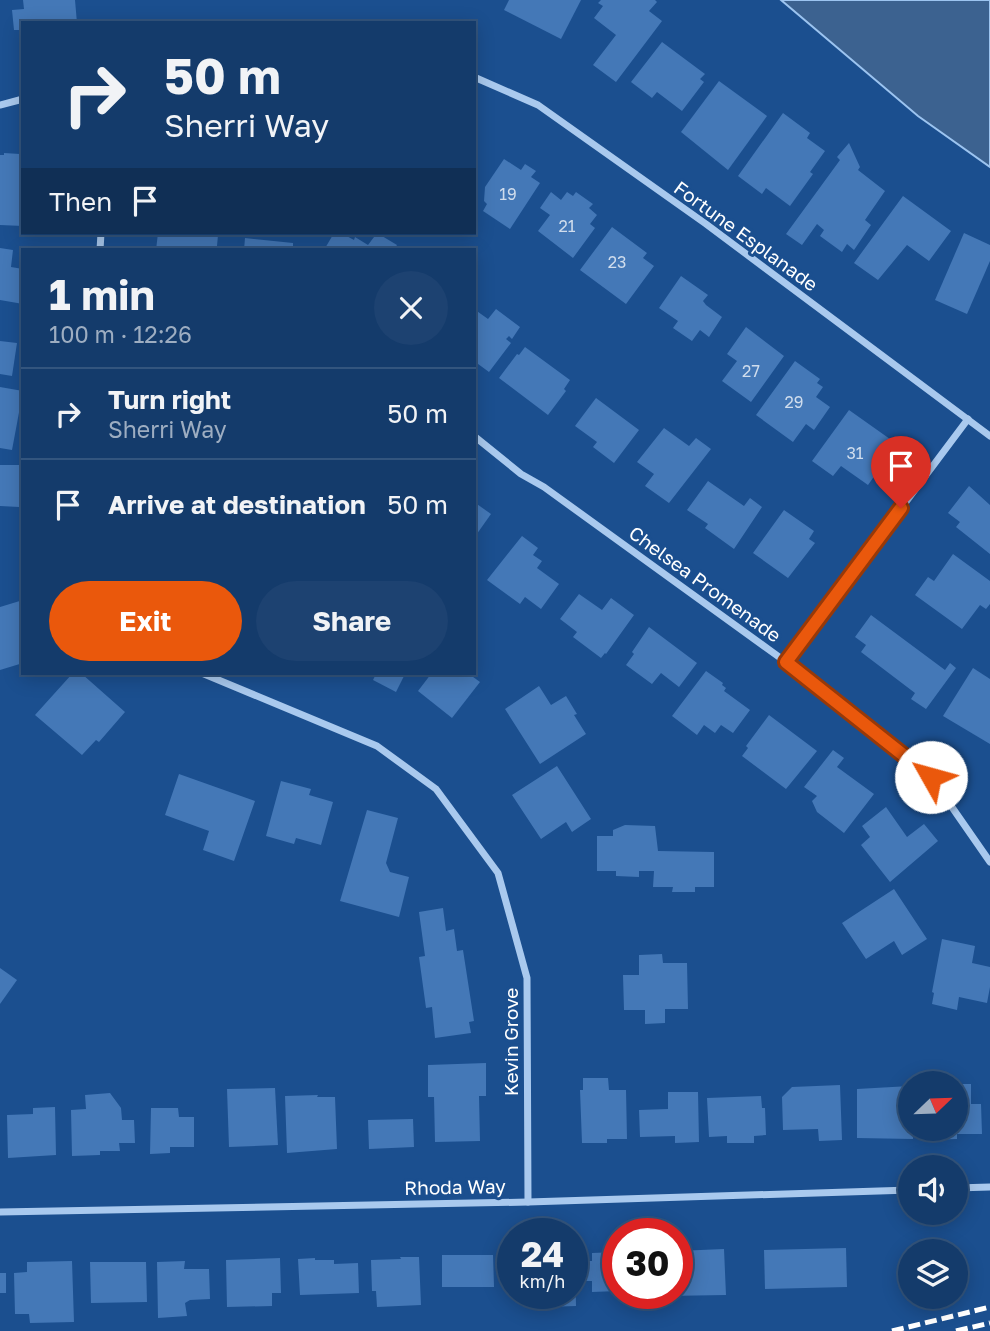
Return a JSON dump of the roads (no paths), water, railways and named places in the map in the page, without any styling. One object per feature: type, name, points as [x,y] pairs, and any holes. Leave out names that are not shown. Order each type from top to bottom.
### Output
[{"type":"street","name":"Fortune Esplanade","points":[[476,78],[538,105],[706,224],[990,436]]},
{"type":"street","points":[[0,104],[21,99]]},
{"type":"street","points":[[786,662],[968,419]]},
{"type":"street","name":"Chelsea Promenade","points":[[476,438],[521,474],[544,487],[786,662],[931,777],[990,862]]},
{"type":"street","name":"Kevin Grove","points":[[205,675],[377,746],[436,789],[498,873],[527,978],[528,1202]]},
{"type":"street","points":[[968,1188],[990,1187]]},
{"type":"street","name":"Rhoda Way","points":[[0,1212],[528,1202],[898,1190]]},
{"type":"water","points":[[781,0],[990,0],[990,167],[918,116]]},
{"type":"railway","points":[[892,1331],[990,1307]]},
{"type":"railway","points":[[956,1331],[990,1323]]}]
